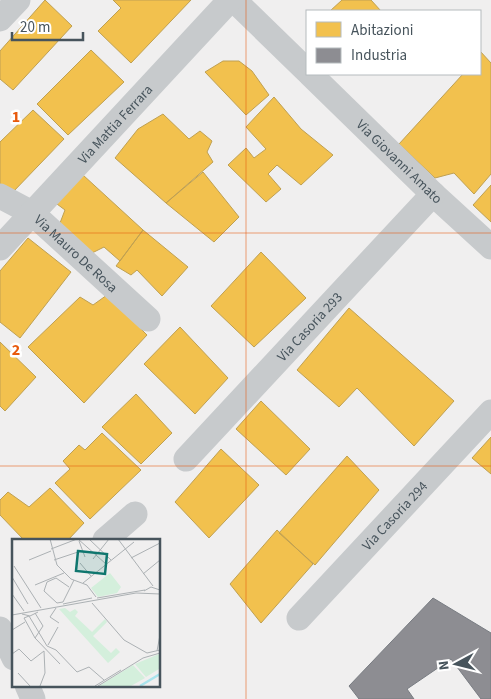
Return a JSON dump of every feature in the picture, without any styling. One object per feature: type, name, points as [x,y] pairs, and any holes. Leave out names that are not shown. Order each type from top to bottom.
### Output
[{"type":"street","points":[[0,19],[18,0]]},
{"type":"street","name":"Via Mattia Ferrara","points":[[0,248],[230,0]]},
{"type":"street","name":"Via Giovanni Amato","points":[[234,0],[306,70]]},
{"type":"street","name":"Via Giovanni Amato","points":[[311,75],[433,194],[491,247]]},
{"type":"street","name":"Via Casoria 293","points":[[186,459],[433,194]]},
{"type":"street","name":"Via Mauro De Rosa","points":[[0,196],[32,213],[148,319]]},
{"type":"street","name":"Via Casoria 294","points":[[299,618],[491,412]]},
{"type":"street","points":[[106,539],[135,514]]},
{"type":"street","points":[[12,621],[0,627],[12,654]]},
{"type":"street","points":[[27,686],[33,699]]},
{"type":"building: Abitazioni","points":[[45,0],[72,26],[13,90],[0,79],[0,51]]},
{"type":"building: Abitazioni","points":[[113,0],[191,0],[131,63],[98,31],[121,8]]},
{"type":"building: Abitazioni","points":[[342,0],[371,0],[380,10],[331,10]]},
{"type":"building: Abitazioni","points":[[91,50],[124,82],[68,135],[37,104]]},
{"type":"building: Abitazioni","points":[[481,52],[491,63],[491,174],[474,194],[454,173],[435,178],[399,144],[462,75],[481,75]]},
{"type":"building: Abitazioni","points":[[223,61],[239,61],[252,71],[269,95],[246,115],[205,72]]},
{"type":"building: Abitazioni","points":[[274,97],[301,129],[333,155],[301,185],[277,165],[268,174],[281,189],[266,202],[228,165],[246,148],[254,158],[266,149],[246,127]]},
{"type":"building: Abitazioni","points":[[33,110],[64,139],[12,193],[0,184],[0,142]]},
{"type":"building: Abitazioni","points":[[163,114],[189,139],[200,131],[212,141],[207,152],[213,162],[166,203],[115,158],[138,129]]},
{"type":"building: Abitazioni","points":[[203,172],[239,217],[214,242],[166,203]]},
{"type":"building: Abitazioni","points":[[83,175],[143,230],[120,261],[104,247],[92,253],[60,223],[65,210],[57,204]]},
{"type":"building: Abitazioni","points":[[491,185],[491,222],[473,205]]},
{"type":"building: Abitazioni","points":[[143,230],[188,267],[162,296],[137,270],[131,275],[116,266]]},
{"type":"building: Abitazioni","points":[[28,238],[71,272],[20,338],[0,322],[0,271]]},
{"type":"building: Abitazioni","points":[[261,252],[306,298],[254,347],[211,306]]},
{"type":"building: Abitazioni","points":[[107,295],[147,335],[84,403],[28,347],[80,297],[93,305]]},
{"type":"building: Abitazioni","points":[[349,308],[454,401],[414,446],[357,388],[339,407],[297,370]]},
{"type":"building: Abitazioni","points":[[180,327],[228,378],[195,414],[144,364]]},
{"type":"building: Abitazioni","points":[[0,342],[36,377],[5,411],[0,406]]},
{"type":"building: Abitazioni","points":[[136,394],[172,433],[141,464],[102,427]]},
{"type":"building: Abitazioni","points":[[261,401],[310,449],[286,475],[236,429]]},
{"type":"building: Abitazioni","points":[[102,433],[141,470],[90,519],[55,483],[70,469],[63,461],[79,445],[85,450]]},
{"type":"building: Abitazioni","points":[[491,437],[491,474],[472,458]]},
{"type":"building: Abitazioni","points":[[221,449],[259,485],[209,538],[175,502]]},
{"type":"building: Abitazioni","points":[[347,456],[379,490],[315,565],[279,533]]},
{"type":"building: Abitazioni","points":[[50,488],[84,523],[69,539],[23,539],[0,515],[0,500],[8,492],[29,507]]},
{"type":"building: Abitazioni","points":[[277,530],[313,564],[261,623],[230,584]]},
{"type":"building: Industria","points":[[433,598],[491,633],[491,699],[481,699],[451,659],[407,689],[414,699],[359,699],[349,686]]}]
